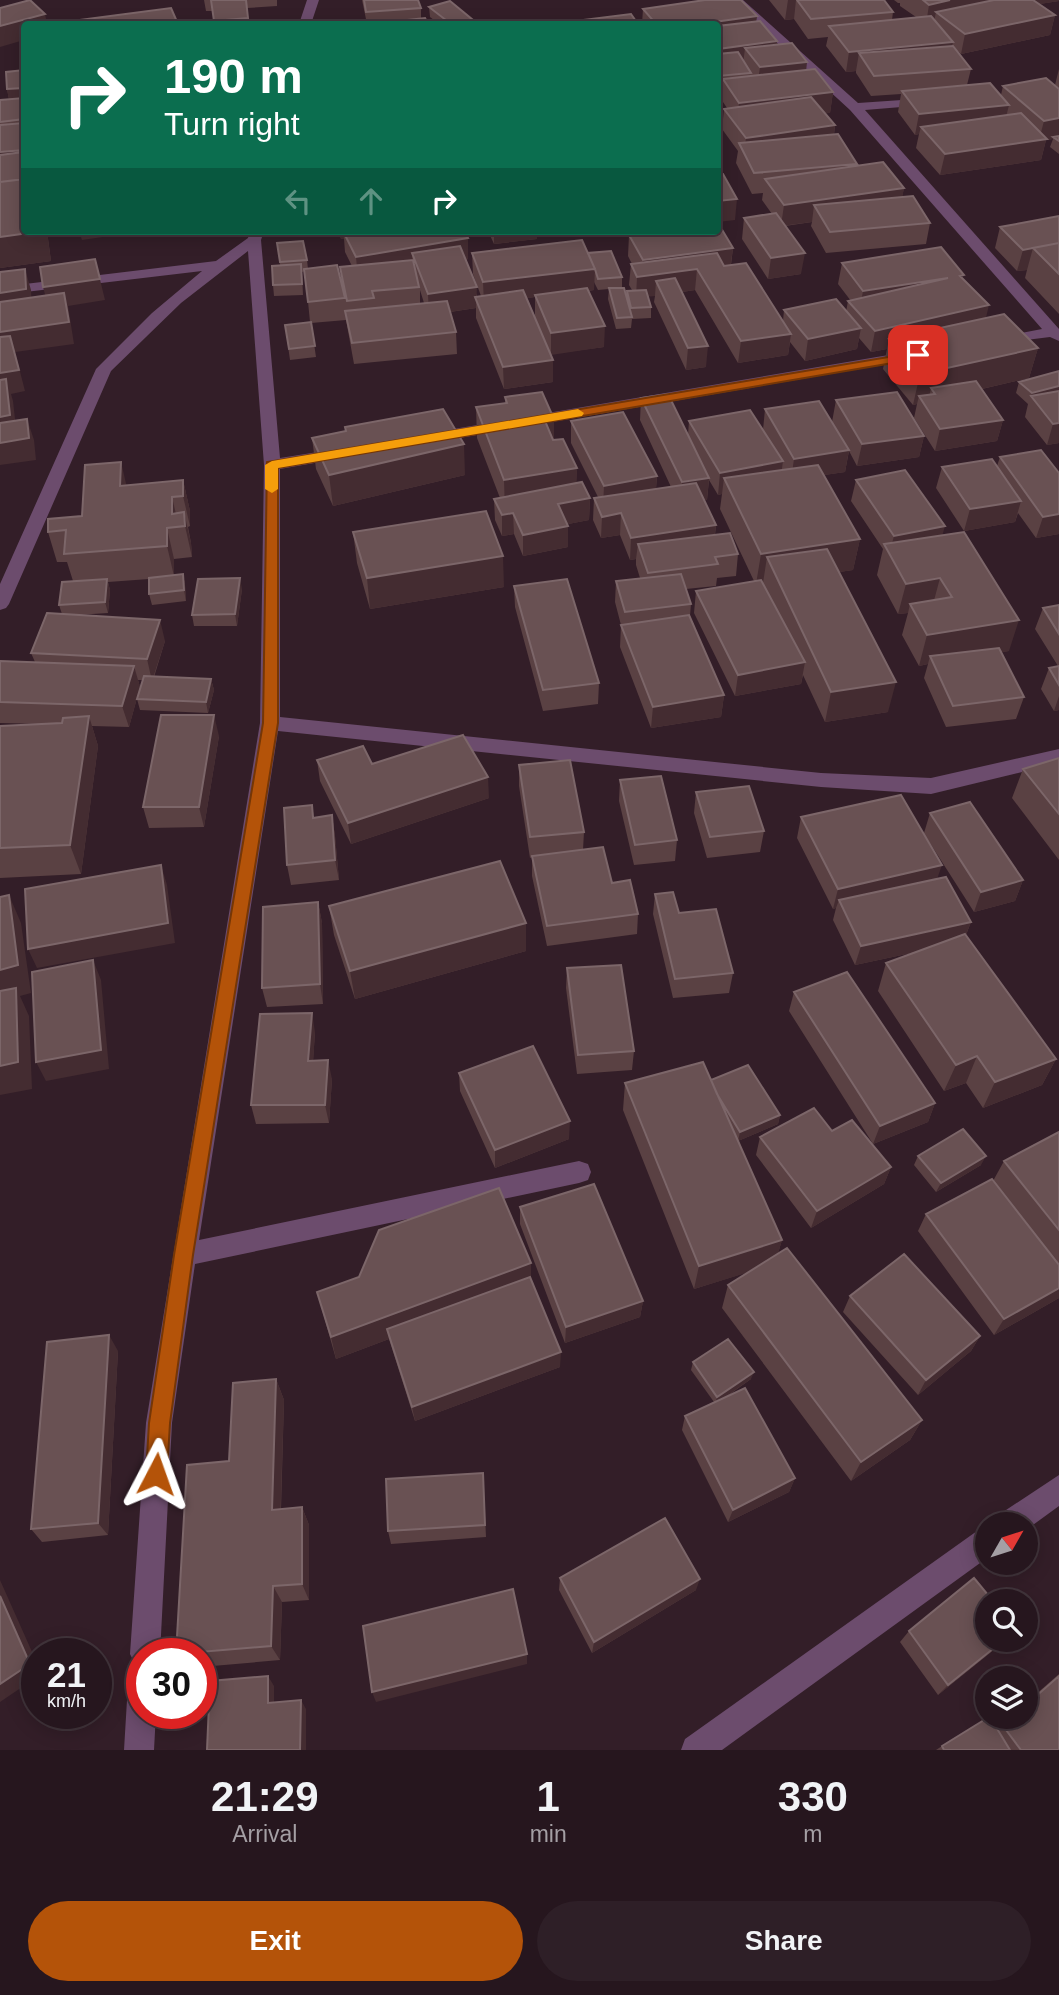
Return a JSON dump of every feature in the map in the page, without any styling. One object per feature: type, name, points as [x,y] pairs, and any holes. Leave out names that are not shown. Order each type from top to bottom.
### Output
[{"type":"street","points":[[305,21],[313,0]]},
{"type":"street","points":[[736,0],[855,107],[1056,334]]},
{"type":"street","points":[[855,107],[946,100]]},
{"type":"street","points":[[0,604],[104,369],[132,338],[256,235]]},
{"type":"street","points":[[146,1638],[159,1423],[270,723],[272,465],[256,235]]},
{"type":"street","points":[[0,291],[219,265]]},
{"type":"street","points":[[984,344],[1056,334]]},
{"type":"street","points":[[409,442],[929,353]]},
{"type":"street","points":[[272,465],[354,451]]},
{"type":"street","points":[[270,723],[821,780],[931,786],[1059,756]]},
{"type":"street","points":[[184,1255],[579,1172]]},
{"type":"street","points":[[1027,1512],[1059,1489]]},
{"type":"street","points":[[696,1750],[975,1550]]},
{"type":"street","points":[[139,1750],[140,1729]]},
{"type":"building","points":[[30,0],[45,14],[0,26],[0,8]]},
{"type":"building","points":[[211,0],[246,0],[248,18],[214,21]]},
{"type":"building","points":[[364,0],[418,0],[421,8],[366,12]]},
{"type":"building","points":[[705,0],[741,0],[757,16],[721,21],[653,21],[643,9]]},
{"type":"building","points":[[797,0],[884,0],[893,12],[811,19]]},
{"type":"building","points":[[923,0],[950,0],[929,5]]},
{"type":"building","points":[[994,0],[1033,0],[1055,15],[965,34],[936,12]]},
{"type":"building","points":[[450,1],[473,20],[447,21],[429,7]]},
{"type":"building","points":[[171,8],[177,21],[72,21]]},
{"type":"building","points":[[631,14],[636,21],[584,21]]},
{"type":"building","points":[[931,16],[953,42],[849,52],[829,26]]},
{"type":"building","points":[[425,18],[426,21],[397,21]]},
{"type":"building","points":[[760,21],[777,41],[721,49],[721,26]]},
{"type":"building","points":[[792,43],[807,62],[760,67],[745,48]]},
{"type":"building","points":[[953,46],[971,69],[874,76],[859,53]]},
{"type":"building","points":[[738,52],[751,73],[721,76],[721,54]]},
{"type":"building","points":[[815,69],[833,92],[739,103],[723,79]]},
{"type":"building","points":[[21,70],[21,88],[7,89],[6,72]]},
{"type":"building","points":[[1046,78],[1059,89],[1059,118],[1044,121],[1003,86]]},
{"type":"building","points":[[990,83],[1009,105],[919,114],[902,91]]},
{"type":"building","points":[[811,97],[835,125],[746,138],[724,109]]},
{"type":"building","points":[[21,98],[21,119],[0,122],[0,100]]},
{"type":"building","points":[[1021,113],[1047,139],[945,154],[921,127]]},
{"type":"building","points":[[21,123],[21,150],[0,152],[0,125]]},
{"type":"building","points":[[838,134],[857,164],[754,173],[739,143]]},
{"type":"building","points":[[21,152],[21,179],[0,182],[0,155]]},
{"type":"building","points":[[883,162],[904,188],[784,205],[765,179]]},
{"type":"building","points":[[721,174],[723,174],[737,199],[721,201]]},
{"type":"building","points":[[21,179],[21,234],[0,237],[0,182]]},
{"type":"building","points":[[913,196],[930,223],[830,232],[814,205]]},
{"type":"building","points":[[776,213],[805,253],[771,258],[744,218]]},
{"type":"building","points":[[1059,216],[1059,243],[1023,250],[1000,227]]},
{"type":"building","points":[[721,228],[733,248],[643,260],[629,235],[721,235]]},
{"type":"building","points":[[345,235],[466,235],[468,238],[356,257]]},
{"type":"building","points":[[582,240],[595,269],[483,282],[472,253]]},
{"type":"building","points":[[303,241],[307,260],[280,262],[277,243]]},
{"type":"building","points":[[1059,243],[1059,274],[1033,248]]},
{"type":"building","points":[[460,246],[477,287],[428,294],[412,253]]},
{"type":"building","points":[[941,247],[964,275],[960,276],[989,305],[875,331],[848,301],[948,278],[863,291],[842,263]]},
{"type":"building","points":[[611,251],[622,277],[598,279],[588,253]]},
{"type":"building","points":[[717,253],[724,266],[746,263],[791,334],[741,341],[697,269],[637,277],[631,264]]},
{"type":"building","points":[[95,259],[100,279],[43,287],[40,267]]},
{"type":"building","points":[[413,260],[419,287],[372,291],[374,298],[347,301],[340,267]]},
{"type":"building","points":[[301,264],[302,284],[273,285],[272,266]]},
{"type":"building","points":[[337,265],[345,298],[308,302],[304,269]]},
{"type":"building","points":[[25,269],[26,289],[0,293],[0,272]]},
{"type":"building","points":[[675,278],[708,346],[688,348],[656,281]]},
{"type":"building","points":[[587,288],[605,326],[551,333],[535,295]]},
{"type":"building","points":[[609,288],[624,288],[632,317],[617,318]]},
{"type":"building","points":[[523,290],[553,360],[503,367],[475,297]]},
{"type":"building","points":[[646,290],[651,307],[631,308],[627,291]]},
{"type":"building","points":[[64,293],[69,322],[0,332],[0,302]]},
{"type":"building","points":[[836,299],[861,328],[808,339],[784,310]]},
{"type":"building","points":[[447,301],[456,332],[352,343],[345,311]]},
{"type":"building","points":[[1004,314],[1038,348],[920,374],[889,339]]},
{"type":"building","points":[[311,322],[315,346],[289,349],[285,325]]},
{"type":"building","points":[[10,336],[19,370],[0,373],[0,337]]},
{"type":"building","points":[[1059,371],[1059,386],[1032,393],[1019,382]]},
{"type":"building","points":[[6,379],[10,415],[0,417],[0,380]]},
{"type":"building","points":[[976,381],[1003,420],[940,429],[919,396],[935,394],[931,388]]},
{"type":"building","points":[[1059,391],[1059,423],[1053,424],[1031,396]]},
{"type":"building","points":[[542,392],[554,419],[545,421],[553,440],[563,439],[577,468],[504,480],[476,407],[507,403],[505,397]]},
{"type":"building","points":[[897,392],[924,436],[862,444],[836,400]]},
{"type":"building","points":[[668,394],[709,478],[682,482],[641,398]]},
{"type":"building","points":[[819,401],[849,450],[794,459],[765,409]]},
{"type":"building","points":[[443,409],[464,444],[329,475],[312,438],[346,431],[345,427]]},
{"type":"building","points":[[750,410],[783,461],[720,473],[689,421]]},
{"type":"building","points":[[623,412],[657,476],[604,486],[571,421]]},
{"type":"building","points":[[27,419],[29,438],[0,443],[0,423]]},
{"type":"building","points":[[1041,450],[1059,473],[1059,514],[1043,517],[1000,457]]},
{"type":"building","points":[[992,459],[1021,501],[970,509],[942,467]]},
{"type":"building","points":[[121,462],[120,486],[183,480],[183,496],[172,497],[172,514],[184,512],[185,526],[167,528],[167,546],[64,554],[66,530],[48,532],[48,519],[82,516],[85,465]]},
{"type":"building","points":[[818,465],[860,539],[761,554],[724,478]]},
{"type":"building","points":[[905,470],[945,526],[894,536],[856,480]]},
{"type":"building","points":[[582,482],[590,498],[558,504],[568,526],[523,535],[513,513],[502,515],[494,499]]},
{"type":"building","points":[[696,483],[716,525],[631,538],[621,513],[602,517],[594,498]]},
{"type":"building","points":[[486,511],[503,556],[367,578],[353,532]]},
{"type":"building","points":[[964,532],[1019,620],[927,635],[910,604],[952,597],[940,578],[906,584],[884,544]]},
{"type":"building","points":[[730,533],[738,554],[715,557],[718,564],[648,573],[638,544]]},
{"type":"building","points":[[827,549],[896,682],[831,692],[767,557]]},
{"type":"building","points":[[183,574],[184,590],[149,594],[149,578]]},
{"type":"building","points":[[681,574],[691,604],[625,612],[616,581]]},
{"type":"building","points":[[240,578],[235,614],[192,615],[198,579]]},
{"type":"building","points":[[107,579],[105,602],[59,605],[62,582]]},
{"type":"building","points":[[567,579],[599,683],[543,690],[514,586]]},
{"type":"building","points":[[761,580],[805,662],[738,675],[696,591]]},
{"type":"building","points":[[1059,605],[1059,634],[1043,608]]},
{"type":"building","points":[[47,613],[160,620],[147,659],[31,653]]},
{"type":"building","points":[[689,615],[724,695],[653,707],[621,625]]},
{"type":"building","points":[[999,648],[1024,697],[953,706],[930,656]]},
{"type":"building","points":[[0,661],[134,666],[122,706],[0,702]]},
{"type":"building","points":[[1059,666],[1059,685],[1049,668]]},
{"type":"building","points":[[144,676],[211,679],[206,702],[137,699]]},
{"type":"building","points":[[161,715],[214,715],[199,807],[143,807]]},
{"type":"building","points":[[89,716],[70,845],[0,848],[0,726],[62,723],[63,718]]},
{"type":"building","points":[[463,735],[488,777],[348,823],[317,760],[363,746],[372,764]]},
{"type":"building","points":[[1059,758],[1059,814],[1023,769]]},
{"type":"building","points":[[570,760],[584,832],[530,837],[519,765]]},
{"type":"building","points":[[661,776],[677,840],[635,845],[620,780]]},
{"type":"building","points":[[749,786],[764,831],[710,837],[696,792]]},
{"type":"building","points":[[901,795],[942,865],[838,889],[801,817]]},
{"type":"building","points":[[970,802],[1023,880],[981,892],[930,813]]},
{"type":"building","points":[[312,805],[313,818],[332,815],[335,860],[287,865],[284,808]]},
{"type":"building","points":[[603,847],[612,883],[630,880],[638,914],[547,926],[532,856]]},
{"type":"building","points":[[500,861],[526,923],[350,971],[329,906]]},
{"type":"building","points":[[161,865],[168,923],[28,949],[25,889]]},
{"type":"building","points":[[946,877],[971,922],[861,946],[839,900]]},
{"type":"building","points":[[673,892],[679,913],[716,909],[733,973],[675,979],[655,894]]},
{"type":"building","points":[[9,895],[18,965],[0,970],[0,897]]},
{"type":"building","points":[[318,902],[320,984],[262,988],[263,907]]},
{"type":"building","points":[[965,934],[1056,1059],[995,1082],[977,1056],[956,1065],[886,963]]},
{"type":"building","points":[[93,960],[101,1050],[36,1062],[32,972]]},
{"type":"building","points":[[621,965],[634,1051],[578,1055],[567,968]]},
{"type":"building","points":[[847,972],[935,1103],[880,1126],[794,992]]},
{"type":"building","points":[[16,988],[18,1062],[0,1066],[0,991]]},
{"type":"building","points":[[312,1013],[308,1061],[328,1060],[325,1105],[251,1105],[260,1014]]},
{"type":"building","points":[[533,1046],[570,1121],[495,1150],[459,1073]]},
{"type":"building","points":[[703,1062],[782,1240],[699,1266],[625,1083]]},
{"type":"building","points":[[748,1065],[780,1115],[740,1132],[711,1080]]},
{"type":"building","points":[[814,1108],[832,1131],[852,1120],[891,1167],[817,1211],[760,1137]]},
{"type":"building","points":[[963,1129],[986,1156],[941,1183],[918,1156]]},
{"type":"building","points":[[1059,1132],[1059,1230],[1004,1161]]},
{"type":"building","points":[[992,1179],[1059,1265],[1059,1288],[1004,1319],[926,1214]]},
{"type":"building","points":[[594,1184],[643,1301],[566,1327],[520,1207]]},
{"type":"building","points":[[499,1188],[531,1263],[331,1337],[317,1292],[359,1277],[379,1230]]},
{"type":"building","points":[[787,1248],[922,1420],[861,1462],[728,1285]]},
{"type":"building","points":[[904,1254],[980,1336],[926,1380],[850,1296]]},
{"type":"building","points":[[530,1277],[561,1352],[412,1407],[387,1329]]},
{"type":"building","points":[[109,1335],[98,1523],[31,1529],[47,1342]]},
{"type":"building","points":[[728,1339],[754,1372],[717,1397],[693,1362]]},
{"type":"building","points":[[276,1379],[272,1510],[302,1507],[302,1584],[273,1586],[271,1646],[217,1651],[217,1638],[177,1638],[187,1465],[229,1461],[233,1383]]},
{"type":"building","points":[[745,1388],[795,1478],[733,1510],[685,1416]]},
{"type":"building","points":[[483,1473],[485,1525],[388,1531],[386,1479]]},
{"type":"building","points":[[665,1518],[700,1579],[594,1642],[560,1578]]},
{"type":"building","points":[[974,1578],[983,1589],[975,1589],[975,1652],[989,1652],[948,1685],[909,1631]]},
{"type":"building","points":[[513,1589],[527,1654],[372,1692],[363,1626]]},
{"type":"building","points":[[0,1596],[21,1644],[21,1670],[0,1684]]},
{"type":"building","points":[[268,1676],[268,1703],[301,1700],[300,1750],[207,1750],[208,1729],[217,1729],[217,1680]]},
{"type":"building","points":[[1059,1676],[1059,1750],[1021,1750],[1005,1729],[1038,1729],[1038,1694]]},
{"type":"building","points":[[975,1726],[975,1729],[997,1729],[1010,1750],[944,1750],[942,1746]]},
{"type":"slow traffic","points":[[272,489],[272,465],[578,413]]},
{"type":"route","points":[[156,1474],[159,1423],[184,1255],[270,723],[272,465],[918,355]]}]
